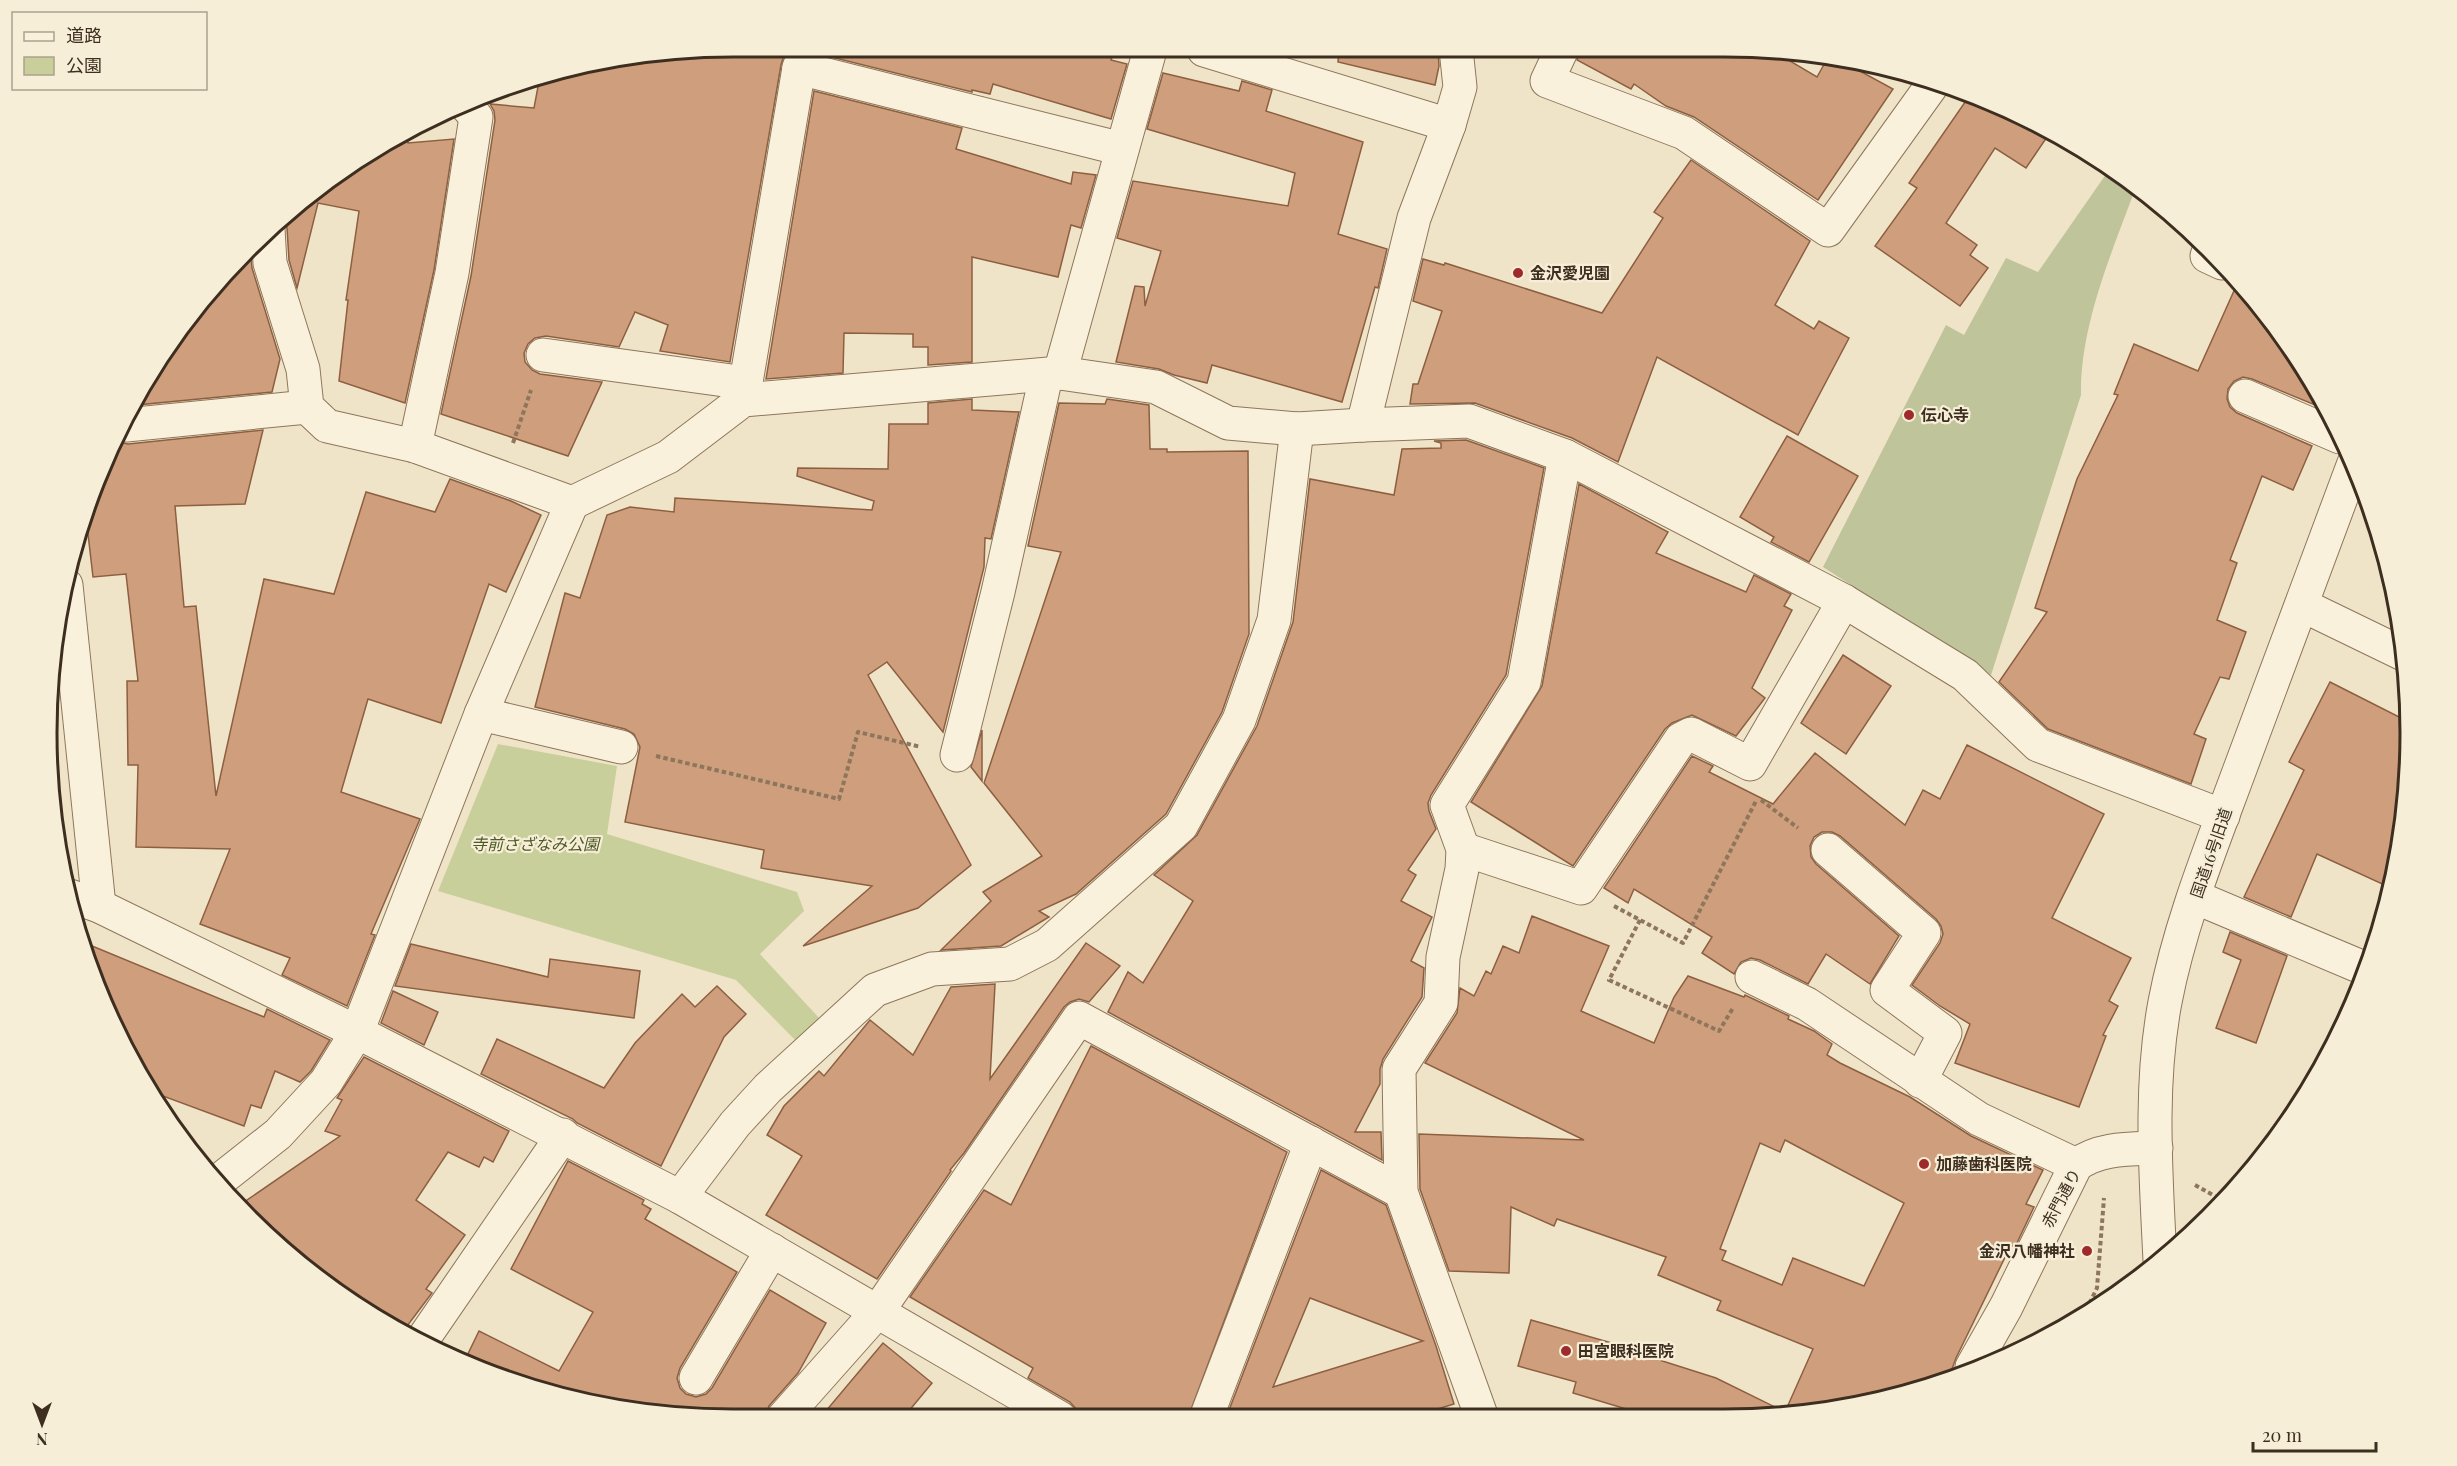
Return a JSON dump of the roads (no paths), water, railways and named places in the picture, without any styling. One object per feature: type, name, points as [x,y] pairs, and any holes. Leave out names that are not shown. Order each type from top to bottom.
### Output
[{"type":"street","points":[[957,755],[1053,375],[1148,57]]},
{"type":"street","points":[[1227,57],[1449,126]]},
{"type":"street","points":[[1363,425],[1414,218],[1449,126],[1460,87],[1457,57]]},
{"type":"street","points":[[1558,57],[1547,81],[1684,133],[1828,230],[1929,89]]},
{"type":"street","points":[[223,1177],[278,1134],[326,1082],[357,1032],[481,714],[572,503],[668,457],[745,392],[802,60],[1122,149]]},
{"type":"street","points":[[415,446],[452,273],[476,117],[470,110]]},
{"type":"street","points":[[269,242],[270,263],[303,369],[307,406],[327,426],[415,446],[572,503]]},
{"type":"street","points":[[543,355],[745,392],[1053,375],[1156,387],[1228,423],[1298,429],[1469,422],[1565,456],[1845,601],[1965,675],[2038,745],[2223,816]]},
{"type":"street","points":[[2245,396],[2329,432]]},
{"type":"street","points":[[133,423],[307,406]]},
{"type":"street","points":[[680,1197],[735,1124],[768,1088],[875,990],[932,969],[1010,964],[1047,945],[1181,826],[1239,720],[1274,620],[1298,429]]},
{"type":"street","points":[[1479,1409],[1401,1192],[1399,1069],[1441,1003],[1443,957],[1462,869],[1462,849],[1448,805],[1524,682],[1565,456]]},
{"type":"street","name":"国道16号旧道","points":[[2160,1250],[2156,1090],[2164,1004],[2175,957],[2223,816],[2349,475]]},
{"type":"street","points":[[1462,849],[1581,888],[1681,739],[1691,735],[1750,764],[1845,601]]},
{"type":"street","points":[[2302,604],[2395,650]]},
{"type":"street","points":[[69,610],[99,906]]},
{"type":"street","points":[[481,714],[621,747]]},
{"type":"street","points":[[1828,850],[1924,933],[1887,990],[1945,1033],[1920,1081]]},
{"type":"street","points":[[2195,897],[2358,966]]},
{"type":"street","points":[[78,899],[99,906],[563,1135],[680,1197],[1045,1409]]},
{"type":"street","points":[[1752,977],[1807,1004],[1979,1119],[2076,1165]]},
{"type":"street","points":[[791,1409],[878,1311],[1079,1018],[1401,1192]]},
{"type":"street","points":[[426,1335],[563,1135]]},
{"type":"street","points":[[1209,1409],[1311,1143]]},
{"type":"street","name":"赤門通り","points":[[1976,1361],[2006,1307],[2076,1165],[2086,1157],[2108,1151],[2156,1148]]},
{"type":"street","points":[[696,1378],[772,1250]]},
{"type":"place","name":"金沢愛児園","points":[[1518,273]]},
{"type":"place","name":"伝心寺","points":[[1909,415]]},
{"type":"place","name":"加藤歯科医院","points":[[1924,1164]]},
{"type":"place","name":"金沢八幡神社","points":[[2087,1251]]},
{"type":"place","name":"田宮眼科医院","points":[[1566,1351]]},
{"type":"park label","name":"寺前さざなみ公園","points":[[535,844]]}]
